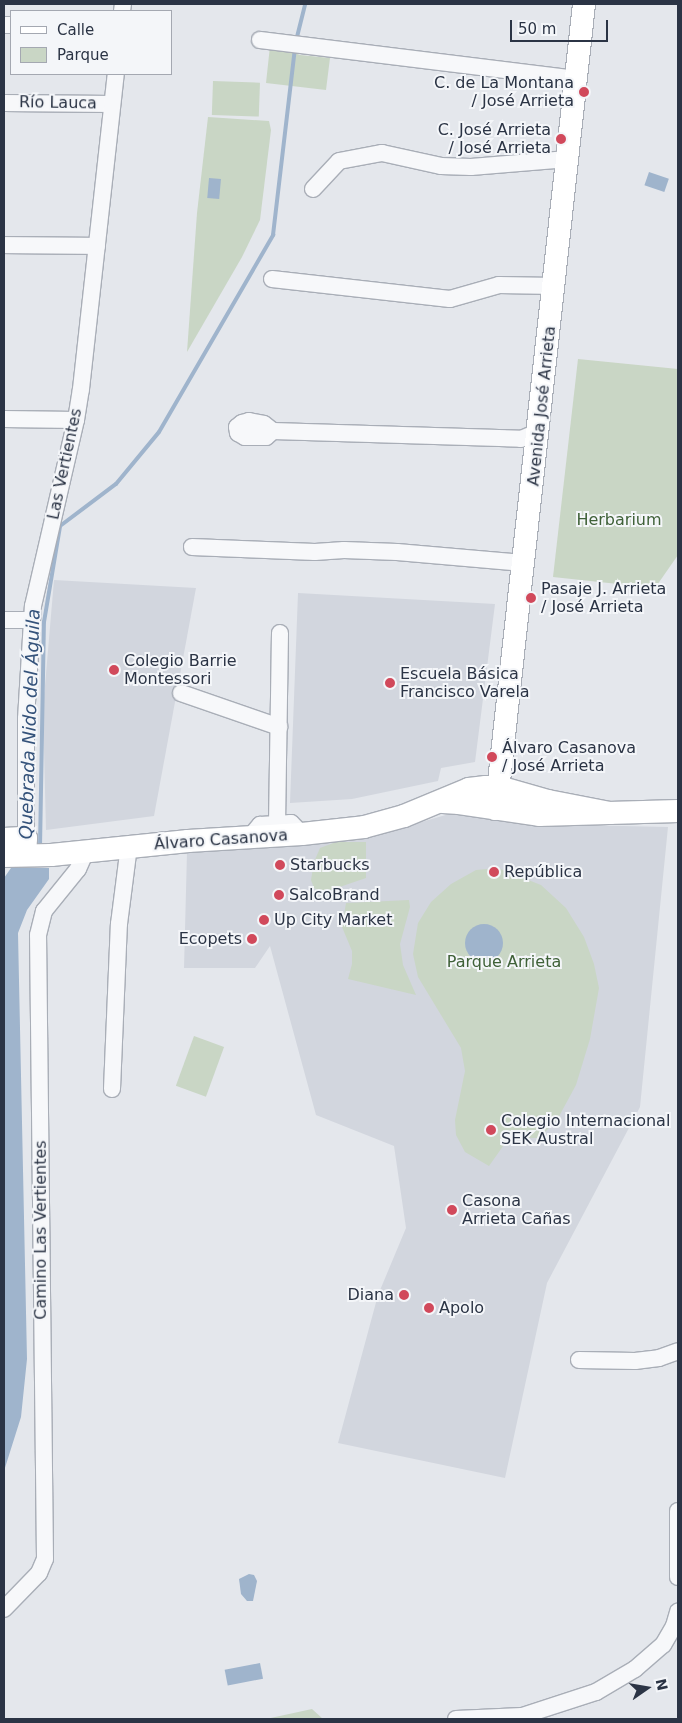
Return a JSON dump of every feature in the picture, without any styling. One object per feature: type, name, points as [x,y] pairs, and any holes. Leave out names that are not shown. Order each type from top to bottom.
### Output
[{"type":"street","name":"Avenida José Arrieta","points":[[497,798],[536,464],[584,4]]},
{"type":"street","points":[[260,40],[576,79]]},
{"type":"street","name":"Las Vertientes","points":[[28,852],[26,719],[32,620],[76,420],[116,75]]},
{"type":"street","name":"Río Lauca","points":[[4,103],[112,104]]},
{"type":"street","points":[[313,189],[338,161],[382,153],[441,166],[471,167],[568,159]]},
{"type":"street","points":[[4,245],[97,246]]},
{"type":"street","points":[[272,279],[450,299],[499,285],[555,286]]},
{"type":"street","points":[[4,419],[76,420]]},
{"type":"street","points":[[273,431],[521,439],[533,434],[540,421]]},
{"type":"street","points":[[521,439],[531,446],[536,464]]},
{"type":"street","points":[[192,547],[315,552],[344,550],[397,552],[524,563]]},
{"type":"street","points":[[4,620],[32,620]]},
{"type":"street","points":[[277,824],[280,633]]},
{"type":"street","points":[[181,693],[279,727]]},
{"type":"street","name":"Álvaro Casanova","points":[[4,839],[28,852],[86,851],[129,846],[302,834],[364,827],[404,816],[434,802],[459,802],[497,798],[539,815],[678,811]]},
{"type":"street","points":[[250,837],[260,825],[291,823],[302,834]]},
{"type":"street","points":[[112,1089],[119,924],[129,846]]},
{"type":"street","name":"Camino Las Vertientes","points":[[4,1609],[39,1573],[44,1559],[38,935],[44,911],[78,869],[86,851]]},
{"type":"street","points":[[580,1360],[635,1361],[659,1358],[678,1351]]},
{"type":"street","points":[[678,1511],[678,1577]]},
{"type":"street","points":[[456,1719],[522,1716],[596,1692],[635,1669],[663,1645],[672,1632],[678,1612]]},
{"type":"shaded area","name":"Colegio Barrie Montessori","points":[[54,580],[196,588],[154,816],[46,830],[43,709]]},
{"type":"shaded area","name":"Escuela Básica Francisco Varela","points":[[298,593],[495,604],[475,762],[441,768],[438,781],[352,799],[290,803]]},
{"type":"shaded area","name":"Colegio Internacional SEK Austral","points":[[456,812],[532,824],[668,827],[640,1107],[547,1283],[505,1478],[338,1443],[378,1295],[406,1228],[394,1146],[316,1115],[270,946],[255,968],[184,968],[187,852],[387,832]]},
{"type":"green space","points":[[270,46],[282,48],[300,55],[330,58],[326,90],[266,83]]},
{"type":"green space","points":[[213,81],[260,83],[259,117],[212,115]]},
{"type":"green space","points":[[208,117],[269,121],[271,130],[260,220],[242,257],[187,352],[197,213]]},
{"type":"green space","name":"Herbarium","points":[[578,359],[678,369],[678,555],[655,588],[553,577]]},
{"type":"green space","points":[[336,842],[366,842],[366,878],[322,893],[314,888],[311,880],[314,862],[320,848]]},
{"type":"green space","name":"Parque Arrieta","points":[[498,868],[541,885],[566,908],[584,937],[594,964],[599,988],[590,1039],[576,1085],[557,1120],[539,1138],[527,1138],[519,1135],[514,1142],[506,1142],[489,1166],[465,1152],[456,1135],[455,1120],[465,1071],[461,1048],[418,977],[413,954],[418,923],[431,902],[451,884],[476,870]]},
{"type":"green space","points":[[409,900],[410,907],[400,944],[403,965],[416,995],[348,979],[352,964],[352,951],[342,927],[346,903]]},
{"type":"green space","points":[[194,1036],[224,1047],[206,1097],[176,1086]]},
{"type":"green space","points":[[312,1709],[323,1719],[266,1719]]},
{"type":"water","points":[[649,172],[669,179],[664,192],[644,185]]},
{"type":"water","points":[[209,178],[221,179],[219,199],[207,198]]},
{"type":"water","points":[[11,868],[49,868],[49,879],[27,910],[18,933],[27,1359],[21,1417],[4,1471],[4,878]]},
{"type":"water","points":[[484,924],[498,929],[503,943],[498,957],[484,962],[470,957],[465,943],[470,929]]},
{"type":"water","points":[[249,1574],[254,1575],[257,1581],[253,1601],[247,1601],[241,1594],[239,1579]]},
{"type":"water","points":[[260,1663],[263,1679],[228,1686],[225,1670]]},
{"type":"waterway","name":"Quebrada Nido del Águila","points":[[296,41],[305,4]]},
{"type":"waterway","name":"Quebrada Nido del Águila","points":[[40,847],[44,622],[60,526],[116,484],[159,432],[273,235],[295,48]]},
{"type":"place","name":"C. de La Montana / José Arrieta","points":[[584,92]]},
{"type":"place","name":"C. José Arrieta / José Arrieta","points":[[561,139]]},
{"type":"place","name":"Pasaje J. Arrieta / José Arrieta","points":[[531,598]]},
{"type":"place","name":"Colegio Barrie Montessori","points":[[114,670]]},
{"type":"place","name":"Escuela Básica Francisco Varela","points":[[390,683]]},
{"type":"place","name":"Álvaro Casanova / José Arrieta","points":[[492,757]]},
{"type":"place","name":"Starbucks","points":[[280,865]]},
{"type":"place","name":"República","points":[[494,872]]},
{"type":"place","name":"SalcoBrand","points":[[279,895]]},
{"type":"place","name":"Up City Market","points":[[264,920]]},
{"type":"place","name":"Ecopets","points":[[252,939]]},
{"type":"place","name":"Colegio Internacional SEK Austral","points":[[491,1130]]},
{"type":"place","name":"Casona Arrieta Cañas","points":[[452,1210]]},
{"type":"place","name":"Diana","points":[[404,1295]]},
{"type":"place","name":"Apolo","points":[[429,1308]]}]
